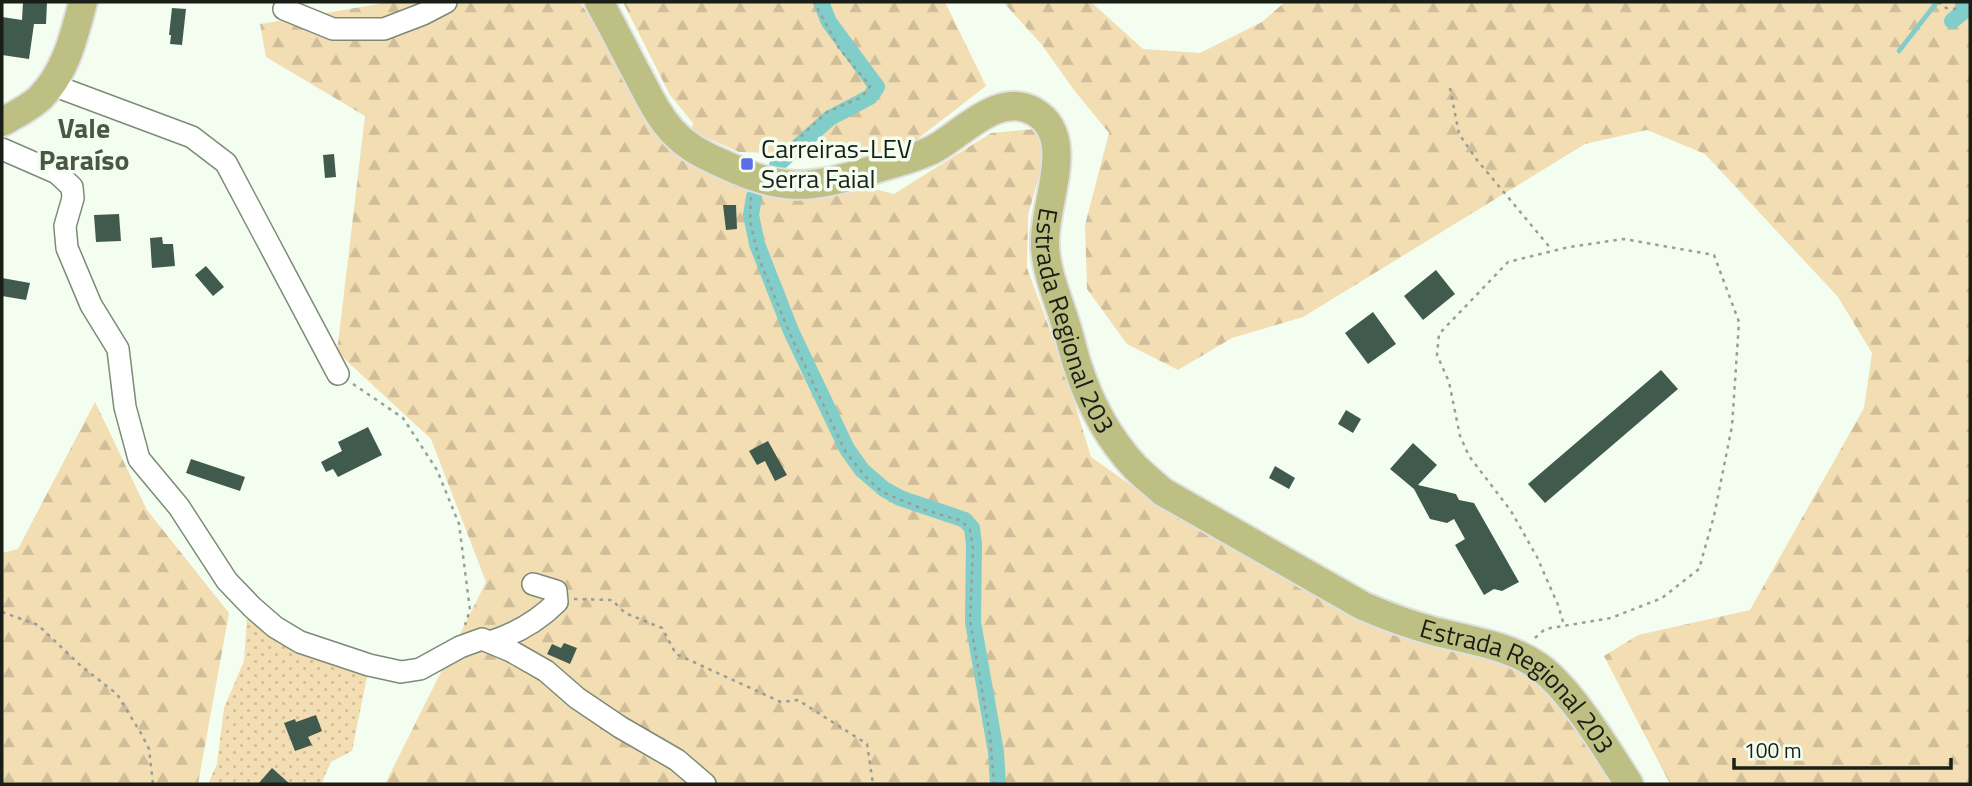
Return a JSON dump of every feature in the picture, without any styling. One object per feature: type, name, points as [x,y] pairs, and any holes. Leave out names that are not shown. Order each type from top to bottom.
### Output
[{"type":"main road","points":[[2,122],[39,98],[61,70],[83,2]]},
{"type":"main road","name":"Estrada Regional 203","points":[[599,2],[650,100],[669,128],[686,145],[698,152],[761,180],[808,186],[838,180],[932,150],[1003,107],[1014,106],[1032,110],[1043,117],[1055,136],[1058,153],[1045,223],[1045,244],[1051,280],[1078,368],[1093,405],[1109,434],[1136,468],[1163,492],[1363,606],[1397,620],[1502,648],[1524,658],[1544,671],[1565,692],[1629,784]]},
{"type":"street","points":[[284,9],[333,29],[384,29],[446,2]]},
{"type":"street","points":[[50,84],[192,137],[226,163],[338,374]]},
{"type":"street","points":[[2,149],[57,173],[72,187],[74,198],[65,226],[67,248],[91,305],[118,349],[125,407],[139,459],[179,508],[227,581],[251,607],[300,642],[369,665],[401,672],[420,669],[460,647],[482,639],[490,642],[545,671],[577,698],[677,760],[705,784]]},
{"type":"street","points":[[490,642],[512,635],[557,602],[555,591],[533,584]]},
{"type":"path","points":[[814,2],[839,48],[870,86],[862,97],[827,112],[774,163],[751,198],[750,221],[759,259],[790,334],[845,451],[882,492],[925,510],[962,521],[970,530],[970,621],[990,736],[994,784]]},
{"type":"path","points":[[1938,2],[1946,8],[1955,9],[1956,2]]},
{"type":"path","points":[[1450,88],[1459,134],[1477,160],[1553,251]]},
{"type":"path","points":[[1524,658],[1533,641],[1545,629],[1611,618],[1662,598],[1699,569],[1714,516],[1732,426],[1739,322],[1714,255],[1624,239],[1508,262],[1439,334],[1437,355],[1449,382],[1460,436],[1469,456],[1511,512],[1537,557],[1558,604],[1564,625]]},
{"type":"path","points":[[338,374],[403,418],[437,470],[459,524],[470,610],[460,647]]},
{"type":"path","points":[[557,602],[579,599],[612,600],[625,613],[662,628],[676,654],[781,702],[798,700],[867,744],[873,784]]},
{"type":"path","points":[[2,612],[38,625],[81,666],[117,694],[149,749],[153,784]]},
{"type":"green space","points":[[380,2],[580,2],[668,143],[763,183],[838,180],[894,194],[991,133],[1036,129],[1046,151],[1028,215],[1027,268],[1063,365],[1091,457],[1155,502],[1509,659],[1547,686],[1615,784],[385,784],[486,582],[431,439],[337,352],[365,116],[266,57],[260,24]]},
{"type":"green space","points":[[623,2],[945,2],[986,86],[894,157],[739,152],[691,131],[693,123],[670,95]]},
{"type":"green space","points":[[1003,2],[1091,2],[1143,49],[1200,53],[1262,22],[1285,2],[1970,2],[1970,784],[1670,784],[1604,656],[1638,635],[1750,610],[1864,408],[1872,353],[1838,297],[1705,154],[1647,130],[1585,144],[1303,317],[1232,338],[1178,370],[1127,344],[1087,289],[1085,225],[1109,133],[1042,45]]},
{"type":"green space","points":[[95,402],[147,510],[229,613],[198,784],[2,784],[2,553],[18,549]]},
{"type":"green space","points":[[248,603],[368,672],[352,751],[331,762],[321,784],[208,784],[217,764],[224,708],[244,661]]},
{"type":"building","points":[[23,2],[47,2],[46,24],[34,24],[29,59],[2,55],[2,17],[22,20]]},
{"type":"building","points":[[172,8],[186,9],[182,45],[170,44]]},
{"type":"building","points":[[334,154],[336,177],[325,178],[323,155]]},
{"type":"building","points":[[723,205],[736,205],[737,229],[726,230]]},
{"type":"building","points":[[119,214],[121,241],[96,242],[94,215]]},
{"type":"building","points":[[162,237],[163,244],[173,244],[175,266],[152,268],[150,238]]},
{"type":"building","points":[[206,266],[224,287],[213,296],[195,275]]},
{"type":"building","points":[[1436,270],[1455,294],[1423,320],[1404,296]]},
{"type":"building","points":[[2,278],[30,283],[26,300],[2,296]]},
{"type":"building","points":[[1373,312],[1396,344],[1368,364],[1345,333]]},
{"type":"building","points":[[1661,370],[1678,389],[1545,503],[1528,484]]},
{"type":"building","points":[[1346,410],[1361,419],[1353,433],[1338,424]]},
{"type":"building","points":[[368,427],[382,455],[338,477],[333,469],[326,472],[321,462],[342,451],[338,442]]},
{"type":"building","points":[[768,441],[787,475],[775,481],[765,461],[757,465],[749,451]]},
{"type":"building","points":[[1413,443],[1437,465],[1418,485],[1456,494],[1459,500],[1474,503],[1519,582],[1502,591],[1494,589],[1484,595],[1455,545],[1465,539],[1454,519],[1447,523],[1430,519],[1414,489],[1390,469]]},
{"type":"building","points":[[191,459],[245,477],[240,491],[186,473]]},
{"type":"building","points":[[1275,466],[1295,478],[1289,489],[1269,478]]},
{"type":"building","points":[[564,643],[577,648],[570,664],[547,654],[552,644],[561,648]]},
{"type":"building","points":[[316,715],[322,731],[308,737],[312,745],[295,751],[284,723]]},
{"type":"building","points":[[272,768],[290,784],[258,784]]},
{"type":"waterway","points":[[777,165],[830,118],[870,97],[877,87],[829,22],[821,2]]},
{"type":"waterway","points":[[1899,51],[1937,2]]},
{"type":"waterway","points":[[1952,21],[1963,12],[1963,2]]},
{"type":"waterway","points":[[754,197],[751,215],[757,244],[791,331],[847,449],[862,470],[884,489],[900,498],[965,520],[972,528],[973,622],[996,752],[998,784]]},
{"type":"place","name":"Carreiras-LEV Serra Faial","points":[[747,164]]},
{"type":"district","name":"Vale Paraíso","points":[[84,144]]}]
